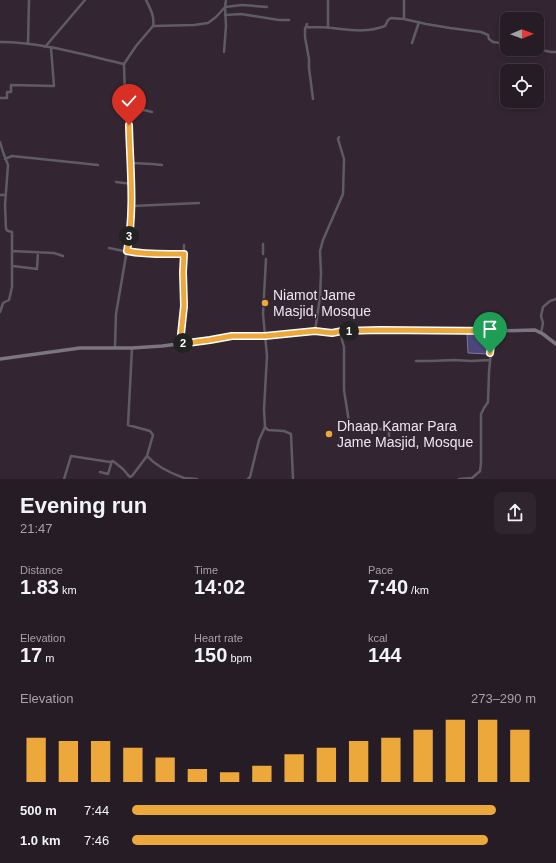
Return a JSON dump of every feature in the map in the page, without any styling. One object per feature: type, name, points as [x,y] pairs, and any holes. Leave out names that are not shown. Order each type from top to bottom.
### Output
[{"type":"main road","points":[[0,359],[80,348],[132,348],[180,344],[232,336],[265,336],[315,331],[332,333],[342,331],[535,330],[556,344]]},
{"type":"street","points":[[28,44],[29,0]]},
{"type":"street","points":[[44,47],[85,0]]},
{"type":"street","points":[[115,347],[116,314],[127,251],[132,206],[129,125],[125,100],[124,64],[136,46],[153,26],[154,23],[152,12],[146,0]]},
{"type":"street","points":[[153,26],[194,25],[208,23],[225,7],[226,0]]},
{"type":"street","points":[[328,0],[328,28]]},
{"type":"street","points":[[404,0],[404,19]]},
{"type":"street","points":[[224,52],[226,26],[225,7],[242,5],[267,7]]},
{"type":"street","points":[[225,15],[241,14],[279,20],[289,20]]},
{"type":"street","points":[[313,99],[309,58],[305,37],[306,25],[360,31],[385,26],[391,18],[404,19],[450,28],[481,32],[488,35],[489,39],[493,42],[500,43]]},
{"type":"street","points":[[412,43],[419,22]]},
{"type":"street","points":[[0,42],[15,42],[52,48],[124,64]]},
{"type":"street","points":[[0,98],[7,98],[7,92],[11,92],[11,85],[54,86],[52,48]]},
{"type":"street","points":[[544,51],[556,52]]},
{"type":"street","points":[[127,112],[144,110],[152,112]]},
{"type":"street","points":[[315,331],[320,297],[320,251],[323,240],[343,194],[344,159],[338,139],[339,137]]},
{"type":"street","points":[[0,142],[8,164],[6,229],[12,232],[13,266],[12,288],[9,300],[3,303],[0,312]]},
{"type":"street","points":[[5,159],[12,156],[98,165]]},
{"type":"street","points":[[130,163],[162,165]]},
{"type":"street","points":[[116,182],[132,184]]},
{"type":"street","points":[[0,195],[6,195]]},
{"type":"street","points":[[132,206],[199,203]]},
{"type":"street","points":[[263,244],[263,254]]},
{"type":"street","points":[[180,344],[184,306],[184,245]]},
{"type":"street","points":[[109,248],[138,254],[184,254]]},
{"type":"street","points":[[12,250],[63,256]]},
{"type":"street","points":[[13,266],[37,269],[38,252]]},
{"type":"street","points":[[248,479],[259,440],[265,427],[264,409],[267,356],[263,314],[266,259]]},
{"type":"street","points":[[541,333],[543,323],[541,316],[543,307],[550,301],[556,299]]},
{"type":"street","points":[[342,331],[344,347],[344,390],[349,422],[356,427],[389,430],[389,436]]},
{"type":"street","points":[[459,479],[471,478],[480,471],[482,463],[481,414],[488,402],[493,331]]},
{"type":"street","points":[[64,479],[71,456],[115,462],[130,477],[148,456],[153,435],[152,432],[129,426],[127,423],[132,348]]},
{"type":"street","points":[[416,361],[490,360]]},
{"type":"street","points":[[265,427],[268,430],[284,431],[291,434],[293,479]]},
{"type":"street","points":[[148,456],[151,460],[169,473],[184,479],[197,479]]},
{"type":"street","points":[[100,472],[108,474],[112,461]]},
{"type":"shaded area","points":[[475,332],[491,334],[488,354],[468,353],[467,334]]},
{"type":"place","name":"Niamot Jame Masjid, Mosque","points":[[265,303]]},
{"type":"place","name":"Dhaap Kamar Para Jame Masjid, Mosque","points":[[329,434]]},
{"type":"route","points":[[129,125],[132,197],[127,251],[138,254],[184,254],[184,306],[180,344],[232,336],[265,336],[315,331],[332,333],[342,331],[380,330],[493,331],[490,353]]}]
